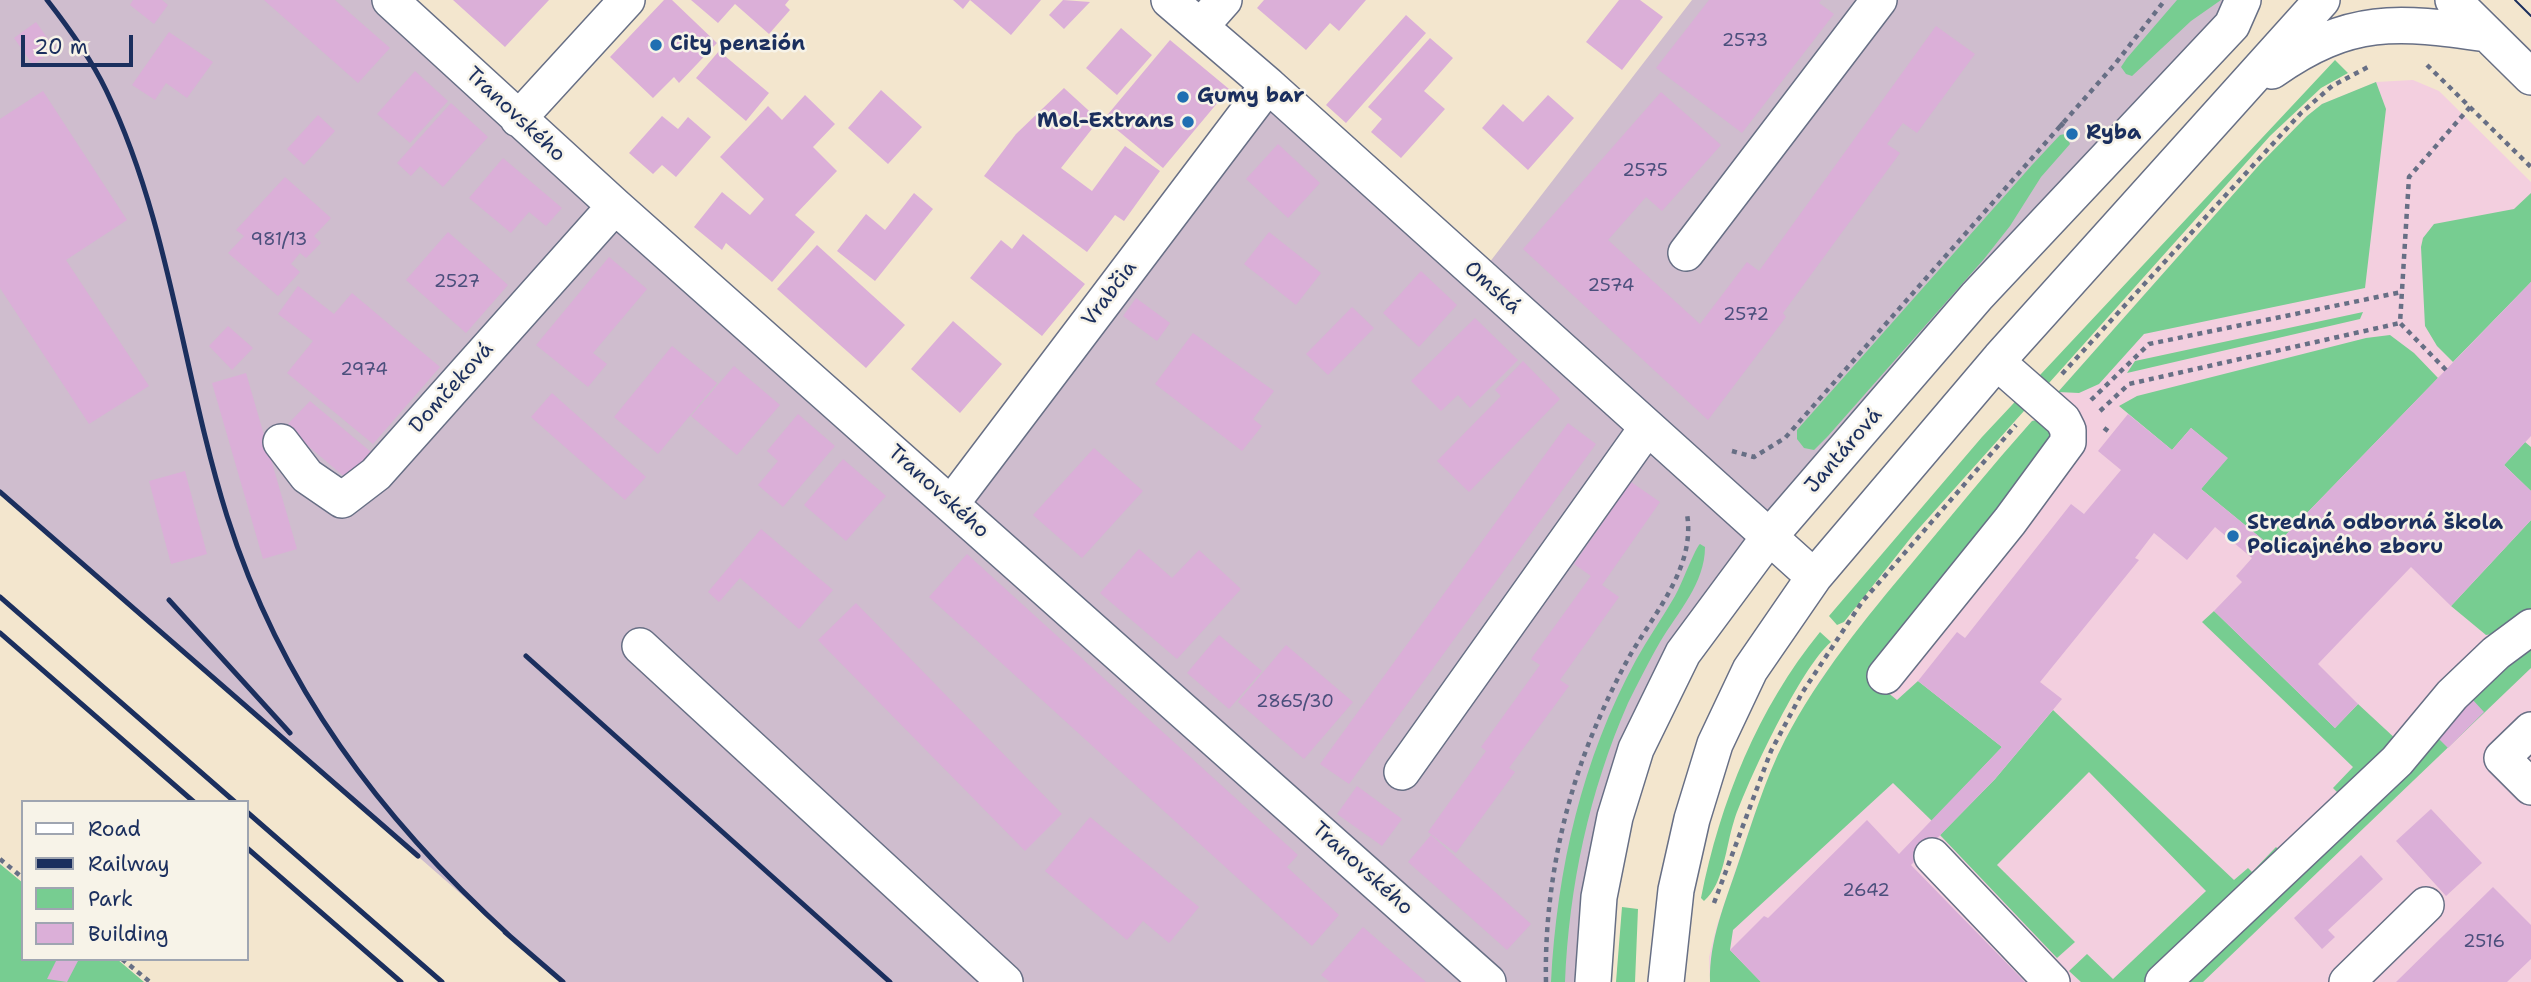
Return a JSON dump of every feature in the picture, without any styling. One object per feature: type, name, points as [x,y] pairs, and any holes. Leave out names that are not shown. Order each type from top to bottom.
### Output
[{"type":"street","name":"Tranovského","points":[[390,0],[518,120],[1488,982]]},
{"type":"street","points":[[518,120],[627,0]]},
{"type":"street","name":"Omská","points":[[1169,0],[1268,85],[1646,429],[1814,577]]},
{"type":"street","points":[[1201,26],[1224,0]]},
{"type":"street","points":[[1686,253],[1879,0]]},
{"type":"street","name":"Jantárová","points":[[1593,982],[1599,897],[1615,817],[1636,749],[1683,653],[1769,537],[1977,296],[2237,13],[2265,0]]},
{"type":"street","points":[[1666,982],[1676,890],[1715,744],[1749,670],[1814,577],[1997,362],[2322,0]]},
{"type":"street","points":[[2452,0],[2531,77]]},
{"type":"street","points":[[2229,101],[2287,60],[2327,38],[2360,27],[2415,23],[2487,34]]},
{"type":"street","name":"Vrabčia","points":[[951,504],[1268,85]]},
{"type":"street","name":"Domčeková","points":[[281,442],[307,476],[342,500],[376,474],[615,206]]},
{"type":"street","points":[[1885,676],[2010,521],[2068,442],[2068,430],[2063,420],[1997,362]]},
{"type":"street","points":[[1402,772],[1646,429]]},
{"type":"street","points":[[2163,982],[2398,761],[2452,695],[2496,653],[2531,627]]},
{"type":"street","points":[[640,646],[1005,982]]},
{"type":"street","points":[[2531,730],[2502,758],[2531,787]]},
{"type":"street","points":[[1932,856],[2052,982]]},
{"type":"street","points":[[2347,982],[2426,905]]},
{"type":"path","points":[[2418,59],[2531,167]]},
{"type":"path","points":[[2446,370],[2400,323],[2409,177],[2470,107]]},
{"type":"path","points":[[2060,124],[2071,134]]},
{"type":"path","points":[[2081,409],[2149,344],[2402,292]]},
{"type":"path","points":[[2092,418],[2129,384],[2400,323]]},
{"type":"path","points":[[2102,426],[2112,434]]},
{"type":"path","points":[[0,859],[21,876]]},
{"type":"path","points":[[124,961],[150,982]]},
{"type":"shaded area","points":[[0,0],[390,0],[951,503],[1268,85],[1479,276],[1692,0],[2243,0],[1769,537],[1636,749],[1593,982],[562,982],[0,492]]},
{"type":"shaded area","name":"Stredná odborná škola Policajného zboru","points":[[2413,80],[2439,91],[2531,182],[2531,982],[1710,982],[1709,957],[1717,925],[1755,813],[1785,742],[1819,682],[1870,614],[2032,421],[2261,163],[2307,116],[2322,104],[2376,82]]},
{"type":"green space","points":[[2177,0],[2221,0],[2191,21],[2132,76],[2126,74],[2121,67],[2127,58]]},
{"type":"green space","points":[[2335,60],[2348,73],[2321,88],[2270,136],[1913,535],[1844,622],[1837,625],[1829,616],[1982,437]]},
{"type":"green space","points":[[2376,82],[2386,109],[2365,288],[2144,334],[2099,384],[2079,393],[2058,392],[2261,163],[2307,116],[2322,104]]},
{"type":"green space","points":[[2065,134],[2070,144],[2041,177],[2010,226],[1984,259],[1828,436],[1814,450],[1804,448],[1797,439],[1797,430],[2032,165],[2060,135]]},
{"type":"green space","points":[[2531,193],[2531,282],[2453,362],[2437,346],[2425,326],[2421,247],[2423,238],[2434,224],[2514,209]]},
{"type":"green space","points":[[2363,312],[2360,319],[2127,373],[2135,361]]},
{"type":"green space","points":[[2390,335],[2414,353],[2438,378],[2273,548],[2201,489],[2227,458],[2191,428],[2172,450],[2119,406],[2137,396],[2366,338]]},
{"type":"green space","points":[[2041,419],[2052,430],[2056,441],[1872,680],[1897,700],[1918,681],[2002,747],[1932,821],[1893,783],[1733,930],[1730,950],[1761,982],[1710,982],[1712,951],[1723,907],[1765,786],[1798,716],[1828,670],[1877,605],[2017,438],[2032,421]]},
{"type":"green space","points":[[2525,442],[2531,447],[2531,491],[2504,465]]},
{"type":"green space","points":[[2531,520],[2531,611],[2498,633],[2486,635],[2451,606]]},
{"type":"green space","points":[[1700,544],[1705,547],[1704,560],[1696,585],[1660,642],[1632,695],[1602,771],[1576,875],[1565,982],[1551,982],[1566,857],[1587,776],[1617,698],[1675,596]]},
{"type":"green space","points":[[2214,611],[2335,728],[2358,704],[2398,741],[2344,799],[2333,788],[2353,767],[2202,622]]},
{"type":"green space","points":[[1820,632],[1831,642],[1805,675],[1762,754],[1734,821],[1720,875],[1711,894],[1704,901],[1701,898],[1709,862],[1744,758],[1778,692]]},
{"type":"green space","points":[[2531,645],[2531,668],[2203,982],[2183,982],[2489,681]]},
{"type":"green space","points":[[2053,710],[2234,880],[2248,868],[2252,872],[2276,847],[2285,856],[2150,982],[2081,982],[2069,971],[2087,954],[2113,979],[2206,891],[2089,772],[1997,865],[2075,942],[2057,958],[1940,835],[1995,779]]},
{"type":"green space","points":[[0,864],[21,881],[21,961],[119,961],[144,982],[0,982]]},
{"type":"green space","points":[[1622,907],[1638,909],[1635,982],[1616,982]]},
{"type":"building","points":[[133,0],[162,0],[168,5],[154,24],[130,5]]},
{"type":"building","points":[[264,0],[335,0],[390,48],[358,83]]},
{"type":"building","points":[[453,0],[549,0],[505,47]]},
{"type":"building","points":[[664,0],[672,0],[717,43],[679,83],[674,77],[653,98],[610,57]]},
{"type":"building","points":[[691,0],[789,0],[785,5],[790,10],[769,34],[735,4],[718,23]]},
{"type":"building","points":[[953,0],[970,0],[963,9]]},
{"type":"building","points":[[970,0],[1041,0],[1011,35]]},
{"type":"building","points":[[1063,0],[1090,2],[1064,29],[1049,15]]},
{"type":"building","points":[[1264,0],[1366,0],[1339,31],[1330,23],[1306,50],[1257,8]]},
{"type":"building","points":[[1619,0],[1640,0],[1663,17],[1622,70],[1586,42]]},
{"type":"building","points":[[1709,0],[1821,0],[1819,3],[1834,14],[1742,133],[1656,68]]},
{"type":"building","points":[[1406,15],[1426,33],[1346,123],[1326,105]]},
{"type":"building","points":[[36,22],[55,49],[33,65],[14,38]]},
{"type":"building","points":[[1936,26],[1975,54],[1917,133],[1903,123],[1887,144],[1900,153],[1783,313],[1786,317],[1708,420],[1523,249],[1661,92],[1721,145],[1662,211],[1646,197],[1608,240],[1700,324],[1747,262],[1759,271]]},
{"type":"building","points":[[1121,28],[1152,55],[1117,95],[1086,68]]},
{"type":"building","points":[[169,32],[213,62],[187,98],[166,83],[155,100],[132,85]]},
{"type":"building","points":[[1430,38],[1453,58],[1424,91],[1445,109],[1401,158],[1371,132],[1382,119],[1368,107]]},
{"type":"building","points":[[1170,40],[1229,89],[1163,168],[1104,119]]},
{"type":"building","points":[[719,51],[769,93],[746,121],[696,78]]},
{"type":"building","points":[[415,71],[448,101],[410,143],[377,114]]},
{"type":"building","points":[[1064,88],[1099,120],[1061,168],[1092,191],[1125,146],[1160,171],[1124,221],[1115,215],[1087,252],[984,176],[1016,134]]},
{"type":"building","points":[[881,90],[922,127],[888,164],[848,128]]},
{"type":"building","points":[[43,91],[127,220],[66,260],[149,386],[89,424],[0,288],[0,119]]},
{"type":"building","points":[[805,95],[835,124],[813,147],[837,171],[795,215],[815,232],[772,282],[726,243],[722,250],[694,227],[722,192],[750,215],[764,199],[720,157],[768,106],[782,120]]},
{"type":"building","points":[[1548,95],[1574,118],[1528,170],[1482,128],[1503,104],[1523,122]]},
{"type":"building","points":[[451,103],[488,137],[443,187],[420,166],[411,176],[397,163]]},
{"type":"building","points":[[318,115],[335,131],[304,165],[287,149]]},
{"type":"building","points":[[662,116],[678,129],[688,117],[711,137],[676,177],[662,165],[653,174],[629,153]]},
{"type":"building","points":[[1278,144],[1320,183],[1288,218],[1246,179]]},
{"type":"building","points":[[503,158],[562,208],[546,226],[529,212],[511,233],[469,198]]},
{"type":"building","points":[[285,177],[331,218],[314,236],[321,243],[306,258],[300,253],[291,264],[300,272],[278,296],[228,253],[244,236],[236,230]]},
{"type":"building","points":[[914,193],[933,209],[875,281],[837,251],[866,214],[885,230]]},
{"type":"building","points":[[448,232],[508,285],[466,333],[406,280]]},
{"type":"building","points":[[1269,232],[1321,273],[1296,305],[1244,264]]},
{"type":"building","points":[[1023,234],[1085,284],[1042,336],[970,278],[1001,240],[1012,249]]},
{"type":"building","points":[[817,245],[905,325],[866,368],[777,289]]},
{"type":"building","points":[[609,257],[647,289],[593,353],[607,364],[588,387],[536,345]]},
{"type":"building","points":[[1421,271],[1457,305],[1419,347],[1383,313]]},
{"type":"building","points":[[2531,282],[2531,436],[2504,465],[2531,491],[2531,520],[2451,606],[2411,567],[2318,664],[2358,704],[2335,728],[2214,611],[2242,582],[2236,576],[2252,558],[2215,527],[2187,560],[2154,533],[2135,558],[2139,560],[2040,682],[2062,699],[1995,779],[1911,865],[2025,982],[1761,982],[1730,950],[1764,916],[1768,918],[1867,820],[1899,854],[2002,747],[1918,681],[1957,632],[1965,638],[2071,504],[2084,514],[2121,470],[2098,451],[2128,414],[2172,450],[2191,428],[2228,458],[2201,489],[2273,548]]},
{"type":"building","points":[[298,286],[334,314],[352,293],[440,367],[373,444],[287,373],[313,341],[278,314]]},
{"type":"building","points":[[1136,298],[1170,323],[1157,341],[1123,316]]},
{"type":"building","points":[[1352,307],[1374,328],[1328,375],[1306,354]]},
{"type":"building","points":[[1475,318],[1518,360],[1470,408],[1458,395],[1441,411],[1411,381]]},
{"type":"building","points":[[953,321],[1002,364],[960,413],[911,369]]},
{"type":"building","points":[[228,326],[253,348],[232,370],[209,346]]},
{"type":"building","points":[[1193,333],[1274,391],[1253,419],[1262,426],[1242,451],[1155,384]]},
{"type":"building","points":[[672,346],[717,383],[658,454],[614,417]]},
{"type":"building","points":[[1523,361],[1560,399],[1469,492],[1437,461],[1501,396],[1495,390]]},
{"type":"building","points":[[734,366],[780,405],[737,455],[691,416]]},
{"type":"building","points":[[246,373],[297,549],[263,559],[212,383]]},
{"type":"building","points":[[552,393],[646,477],[625,500],[531,417]]},
{"type":"building","points":[[310,401],[371,452],[347,479],[300,439],[288,424]]},
{"type":"building","points":[[798,414],[835,446],[783,507],[758,485],[778,461],[767,451]]},
{"type":"building","points":[[1568,423],[1596,444],[1349,784],[1320,764]]},
{"type":"building","points":[[1094,448],[1143,491],[1082,558],[1033,515]]},
{"type":"building","points":[[843,459],[886,496],[846,541],[804,505]]},
{"type":"building","points":[[185,471],[207,554],[171,564],[149,481]]},
{"type":"building","points":[[1631,482],[1660,502],[1602,585],[1619,597],[1560,680],[1569,686],[1509,768],[1515,772],[1456,853],[1428,832],[1486,751],[1481,747],[1540,665],[1531,659],[1591,576],[1574,564]]},
{"type":"building","points":[[761,529],[833,590],[799,629],[740,578],[719,602],[708,592]]},
{"type":"building","points":[[1139,549],[1172,578],[1199,550],[1241,589],[1177,659],[1100,593]]},
{"type":"building","points":[[967,554],[1298,855],[1287,867],[1339,915],[1312,946],[929,597]]},
{"type":"building","points":[[856,603],[1062,814],[1025,851],[818,640]]},
{"type":"building","points":[[1219,635],[1262,671],[1229,709],[1187,673]]},
{"type":"building","points":[[1286,645],[1353,702],[1304,759],[1238,702]]},
{"type":"building","points":[[2472,699],[2484,712],[2448,748],[2435,735]]},
{"type":"building","points":[[1357,786],[1402,819],[1382,846],[1337,814]]},
{"type":"building","points":[[2431,809],[2482,863],[2446,896],[2396,841]]},
{"type":"building","points":[[1090,817],[1199,907],[1169,943],[1143,921],[1127,940],[1045,871]]},
{"type":"building","points":[[1431,835],[1531,924],[1507,950],[1408,862]]},
{"type":"building","points":[[2361,855],[2383,879],[2328,930],[2335,937],[2322,949],[2294,918]]},
{"type":"building","points":[[2493,887],[2531,925],[2531,959],[2507,982],[2396,982]]},
{"type":"building","points":[[1363,927],[1426,982],[1330,982],[1321,975]]},
{"type":"building","points":[[56,961],[78,961],[67,982],[47,979]]},
{"type":"tram line","points":[[2515,0],[2531,16]]},
{"type":"railway","points":[[47,0],[93,66],[128,141],[161,246],[227,516],[249,578],[276,637],[306,693],[340,746],[378,797],[463,892],[511,937]]},
{"type":"railway","points":[[0,492],[418,856]]},
{"type":"railway","points":[[0,597],[233,800]]},
{"type":"railway","points":[[169,600],[290,733]]},
{"type":"railway","points":[[0,633],[192,800]]},
{"type":"railway","points":[[526,656],[890,982]]},
{"type":"railway","points":[[248,813],[442,982]]},
{"type":"railway","points":[[248,849],[401,982]]},
{"type":"railway","points":[[505,932],[563,982]]},
{"type":"place","name":"City penzión","points":[[656,45]]},
{"type":"place","name":"Gumy bar","points":[[1183,97]]},
{"type":"place","name":"Mol-Extrans","points":[[1188,122]]},
{"type":"place","name":"Ryba","points":[[2072,134]]},
{"type":"place","name":"Stredná odborná škola Policajného zboru","points":[[2233,536]]}]
